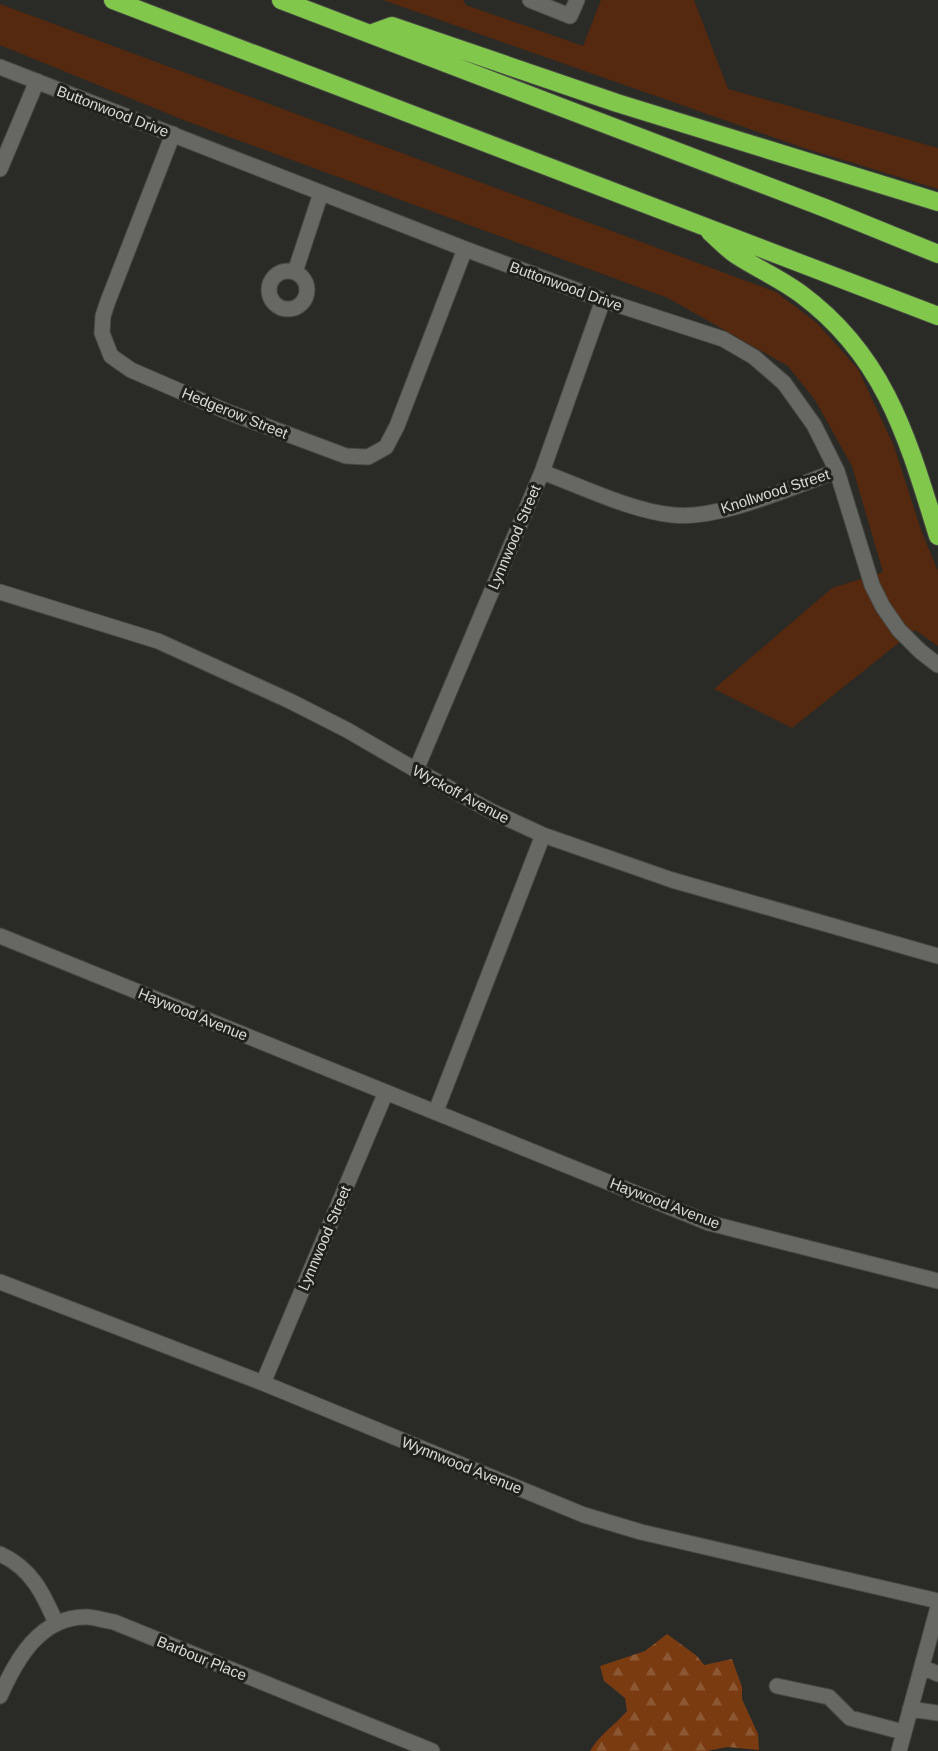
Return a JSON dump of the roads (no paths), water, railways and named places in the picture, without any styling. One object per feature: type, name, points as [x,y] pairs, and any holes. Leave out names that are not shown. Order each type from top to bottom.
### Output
[{"type":"highway","points":[[113,0],[703,224],[938,316]]},
{"type":"highway","points":[[281,0],[825,208],[938,254]]},
{"type":"highway","points":[[370,34],[392,26],[617,103],[938,202]]},
{"type":"highway","points":[[703,224],[735,255],[800,293],[822,311],[861,353],[876,374],[899,419],[910,446],[938,536]]},
{"type":"street","points":[[530,0],[570,16],[577,0]]},
{"type":"street","name":"Buttonwood Drive","points":[[0,67],[465,249],[603,300],[723,339],[754,357],[784,383],[814,424],[837,471],[872,585],[883,607],[899,630],[938,665]]},
{"type":"street","points":[[0,169],[37,81]]},
{"type":"street","name":"Hedgerow Street","points":[[173,134],[108,301],[103,316],[102,333],[111,356],[131,370],[228,412],[346,456],[368,457],[386,447],[397,426],[465,249]]},
{"type":"street","points":[[295,272],[321,193]]},
{"type":"street","name":"Lynnwood Street","points":[[416,770],[542,472],[603,300]]},
{"type":"street","name":"Knollwood Street","points":[[542,472],[643,509],[673,515],[698,515],[726,510],[837,471]]},
{"type":"street","name":"Wyckoff Avenue","points":[[0,592],[158,641],[299,705],[491,811],[543,835],[672,880],[938,956]]},
{"type":"street","points":[[436,1111],[543,835]]},
{"type":"street","name":"Haywood Avenue","points":[[0,936],[709,1223],[938,1281]]},
{"type":"street","name":"Lynnwood Street","points":[[263,1383],[386,1092]]},
{"type":"street","name":"Wynnwood Avenue","points":[[0,1282],[263,1383],[584,1515],[641,1532],[938,1608]]},
{"type":"street","points":[[0,1554],[16,1562],[36,1583],[56,1623]]},
{"type":"street","points":[[899,1751],[938,1608]]},
{"type":"street","name":"Barbour Place","points":[[0,1696],[15,1664],[28,1646],[56,1623],[86,1617],[114,1622],[432,1751]]},
{"type":"street","points":[[922,1667],[938,1674]]},
{"type":"street","points":[[777,1686],[829,1697],[850,1718],[903,1732]]},
{"type":"street","points":[[910,1709],[938,1713]]}]
